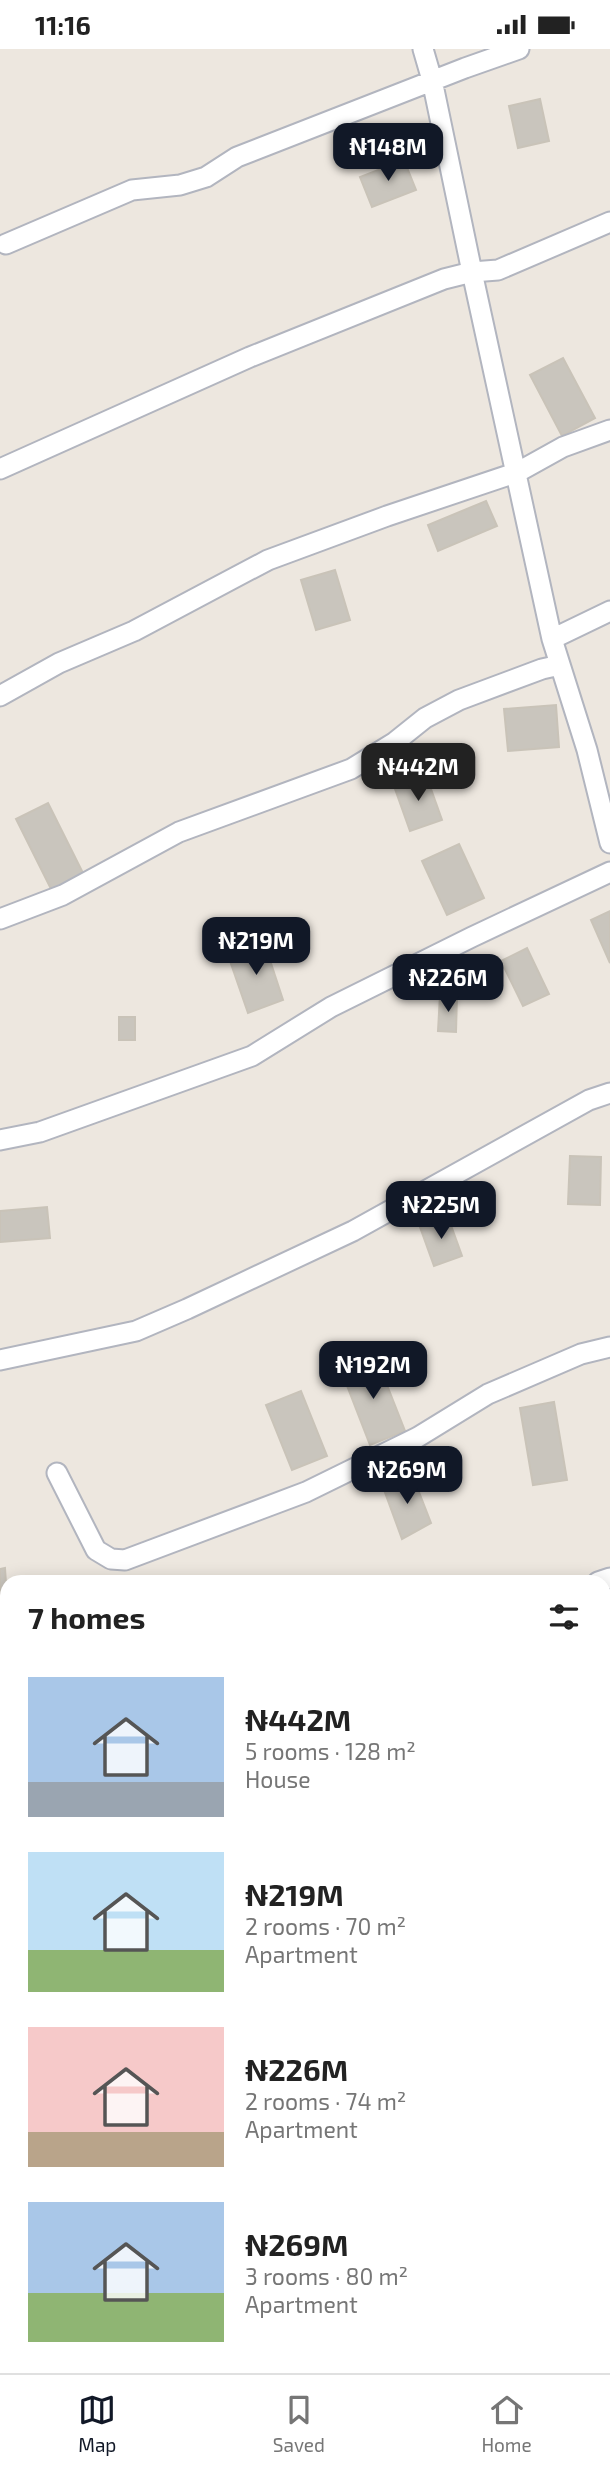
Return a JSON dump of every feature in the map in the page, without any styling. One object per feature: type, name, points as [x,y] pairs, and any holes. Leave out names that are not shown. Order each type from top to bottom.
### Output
[{"type":"street","points":[[423,49],[432,80],[552,639],[587,750],[610,843]]},
{"type":"street","points":[[6,244],[132,190],[180,185],[206,177],[237,157],[432,80],[519,49]]},
{"type":"street","points":[[0,469],[250,357],[444,279],[472,272],[498,270],[610,222]]},
{"type":"street","points":[[0,696],[59,663],[135,631],[268,560],[517,472],[563,447],[610,430]]},
{"type":"street","points":[[552,639],[610,611]]},
{"type":"street","points":[[0,919],[63,895],[179,832],[351,769],[384,750],[425,718],[460,700],[542,669],[560,665]]},
{"type":"street","points":[[0,1140],[40,1132],[252,1056],[331,1007],[610,873]]},
{"type":"street","points":[[0,1360],[136,1331],[353,1231],[589,1100],[610,1093]]},
{"type":"street","points":[[57,1473],[96,1550],[111,1559],[125,1560],[306,1492],[418,1437],[488,1394],[581,1354],[610,1347]]},
{"type":"building","points":[[540,99],[549,141],[518,148],[509,106]]},
{"type":"building","points":[[404,160],[416,190],[372,207],[360,177]]},
{"type":"building","points":[[563,358],[595,418],[562,436],[530,375]]},
{"type":"building","points":[[486,501],[497,526],[438,551],[428,525]]},
{"type":"building","points":[[335,570],[350,620],[316,630],[301,580]]},
{"type":"building","points":[[556,705],[559,747],[508,751],[504,709]]},
{"type":"building","points":[[426,775],[442,820],[410,831],[394,786]]},
{"type":"building","points":[[48,803],[84,875],[52,891],[16,819]]},
{"type":"building","points":[[459,844],[484,898],[447,915],[422,861]]},
{"type":"building","points":[[610,911],[610,963],[591,920]]},
{"type":"building","points":[[264,942],[283,1000],[248,1013],[228,955]]},
{"type":"building","points":[[527,948],[549,994],[523,1006],[501,961]]},
{"type":"building","points":[[440,995],[457,996],[456,1032],[438,1031]]},
{"type":"building","points":[[119,1017],[135,1017],[135,1040],[119,1040]]},
{"type":"building","points":[[570,1156],[601,1157],[600,1205],[568,1204]]},
{"type":"building","points":[[47,1207],[50,1238],[0,1242],[0,1211]]},
{"type":"building","points":[[448,1217],[462,1256],[434,1266],[420,1227]]},
{"type":"building","points":[[376,1357],[405,1431],[370,1445],[341,1370]]},
{"type":"building","points":[[301,1391],[327,1456],[292,1470],[266,1405]]},
{"type":"building","points":[[554,1402],[567,1480],[533,1485],[520,1408]]},
{"type":"building","points":[[412,1474],[431,1523],[402,1539],[383,1487]]},
{"type":"building","points":[[5,1568],[5,1575],[0,1575],[0,1569]]}]
